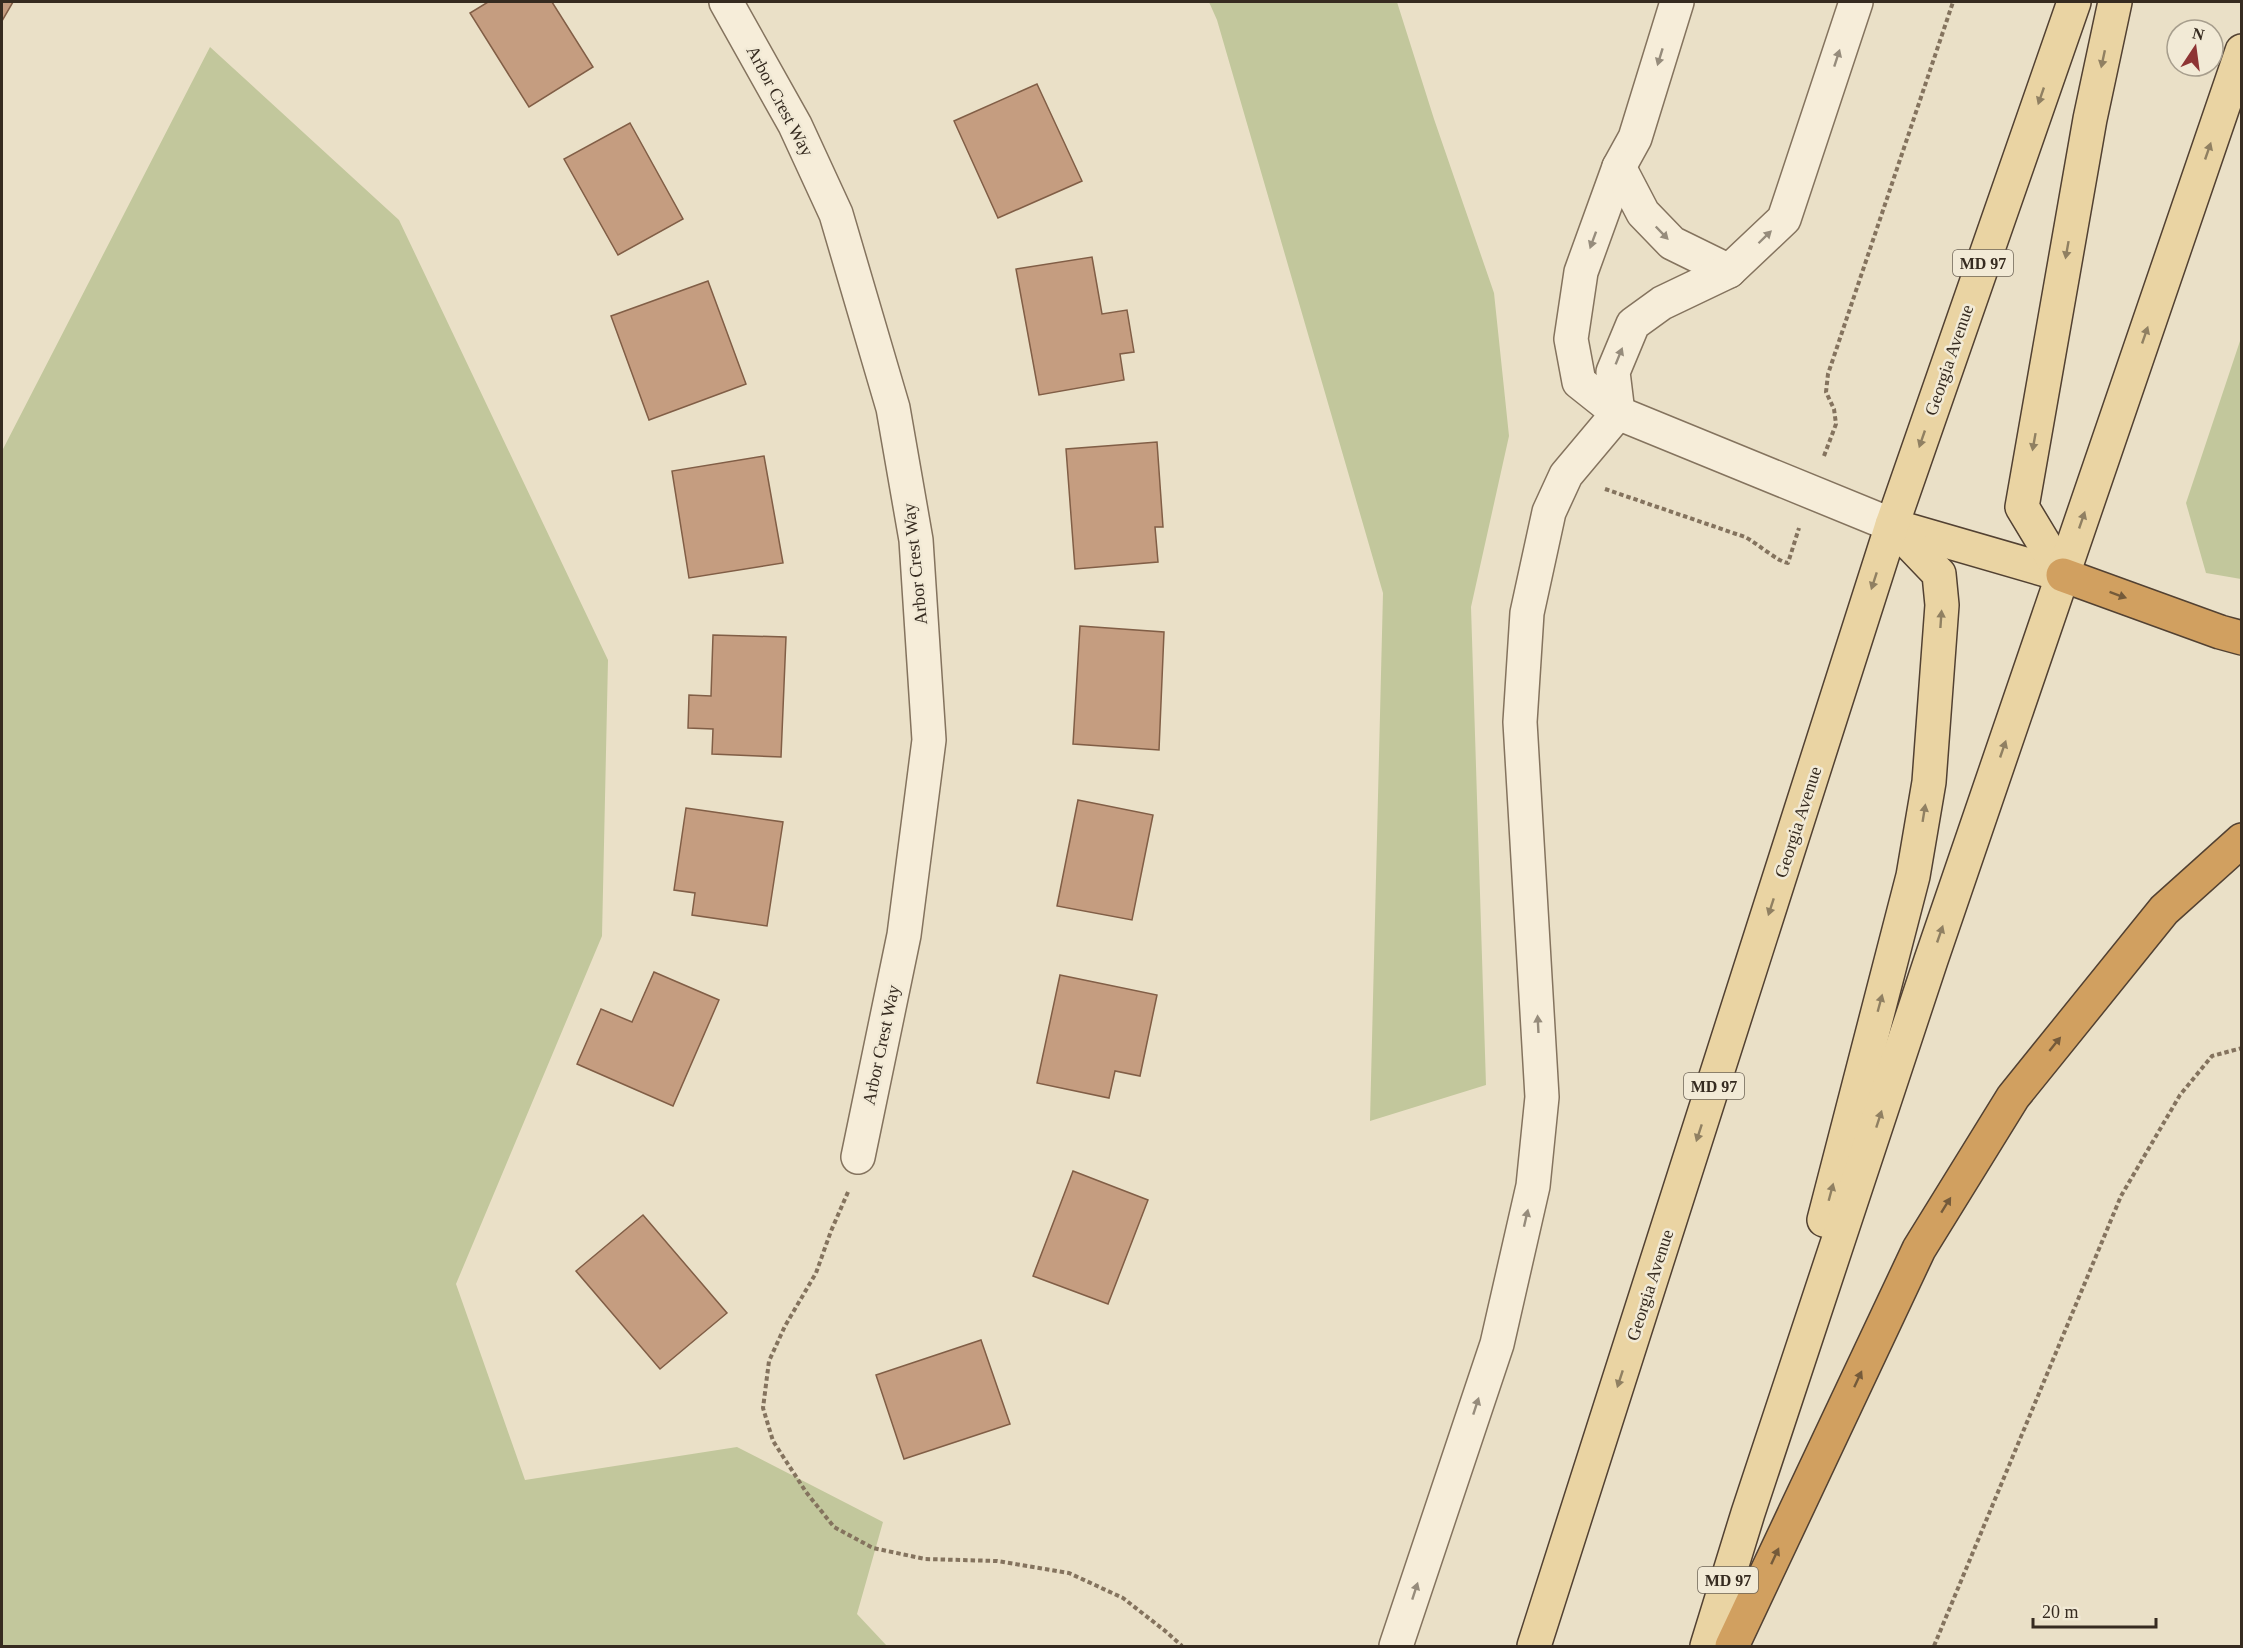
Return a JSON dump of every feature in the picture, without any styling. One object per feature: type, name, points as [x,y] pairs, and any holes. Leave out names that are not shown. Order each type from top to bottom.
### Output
[{"type":"highway","points":[[2063,575],[2241,638]]},
{"type":"highway","points":[[1732,1647],[1919,1249],[2013,1096],[2164,910],[2241,840]]},
{"type":"main road","name":"Georgia Avenue","points":[[1534,1647],[1892,525],[2074,2]]},
{"type":"main road","points":[[2063,575],[2022,507],[2088,130],[2115,2]]},
{"type":"main road","name":"MD 97","points":[[1707,1647],[1748,1513],[1931,960],[2241,51]]},
{"type":"main road","points":[[1892,525],[2063,575]]},
{"type":"main road","points":[[1748,1513],[1913,876],[1929,782],[1942,605],[1939,574],[1892,525]]},
{"type":"street","name":"Arbor Crest Way","points":[[726,2],[795,125],[836,214],[893,408],[916,540],[929,740],[904,936],[858,1157]]},
{"type":"street","points":[[1677,2],[1635,138],[1619,167],[1581,272],[1571,339],[1579,382],[1618,413],[1892,525]]},
{"type":"street","points":[[1396,1647],[1497,1344],[1533,1186],[1542,1097],[1520,722],[1527,614],[1549,512],[1566,475],[1618,413],[1613,372],[1633,324],[1662,303],[1729,271],[1784,219],[1856,2]]},
{"type":"street","points":[[1619,167],[1642,213],[1672,243],[1729,271]]},
{"type":"path","points":[[1595,485],[1744,537],[1761,545],[1779,562],[1788,563],[1836,424],[1834,409],[1826,392],[1828,374],[1953,2]]},
{"type":"path","points":[[1934,1647],[2121,1196],[2180,1095],[2212,1056],[2241,1048]]},
{"type":"path","points":[[858,1157],[856,1174],[831,1231],[816,1273],[785,1326],[769,1361],[763,1408],[773,1441],[806,1492],[834,1527],[873,1548],[925,1559],[997,1561],[1069,1573],[1123,1598],[1164,1629],[1182,1647]]},
{"type":"green space","points":[[1209,2],[1397,2],[1434,119],[1494,293],[1509,436],[1471,607],[1486,1085],[1370,1121],[1383,593],[1217,20]]},
{"type":"green space","points":[[210,47],[399,220],[608,660],[602,936],[456,1284],[525,1480],[737,1447],[883,1522],[857,1614],[887,1646],[2,1646],[2,451]]},
{"type":"green space","points":[[2241,338],[2241,579],[2206,573],[2186,503]]},
{"type":"building","points":[[2,2],[13,2],[2,21]]},
{"type":"building","points":[[488,2],[552,2],[593,67],[529,107],[470,13]]},
{"type":"building","points":[[1037,84],[1082,181],[998,218],[954,121]]},
{"type":"building","points":[[630,123],[683,219],[618,255],[564,159]]},
{"type":"building","points":[[1092,257],[1102,314],[1127,310],[1134,352],[1120,354],[1124,380],[1039,395],[1016,269]]},
{"type":"building","points":[[708,281],[746,384],[649,420],[611,316]]},
{"type":"building","points":[[1157,442],[1163,527],[1155,527],[1158,562],[1075,569],[1066,449]]},
{"type":"building","points":[[764,456],[783,563],[689,578],[672,471]]},
{"type":"building","points":[[1080,626],[1164,632],[1159,750],[1073,744]]},
{"type":"building","points":[[713,635],[786,637],[781,757],[712,754],[713,729],[688,728],[689,695],[711,696]]},
{"type":"building","points":[[1078,800],[1153,815],[1132,920],[1057,906]]},
{"type":"building","points":[[686,808],[783,822],[767,926],[692,915],[695,893],[674,890]]},
{"type":"building","points":[[654,972],[719,1000],[673,1106],[577,1064],[601,1009],[632,1022]]},
{"type":"building","points":[[1060,975],[1157,995],[1140,1076],[1115,1071],[1109,1098],[1037,1083]]},
{"type":"building","points":[[1073,1171],[1148,1200],[1108,1304],[1033,1276]]},
{"type":"building","points":[[643,1215],[727,1313],[660,1369],[576,1271]]},
{"type":"building","points":[[981,1340],[1010,1424],[904,1459],[876,1375]]}]
